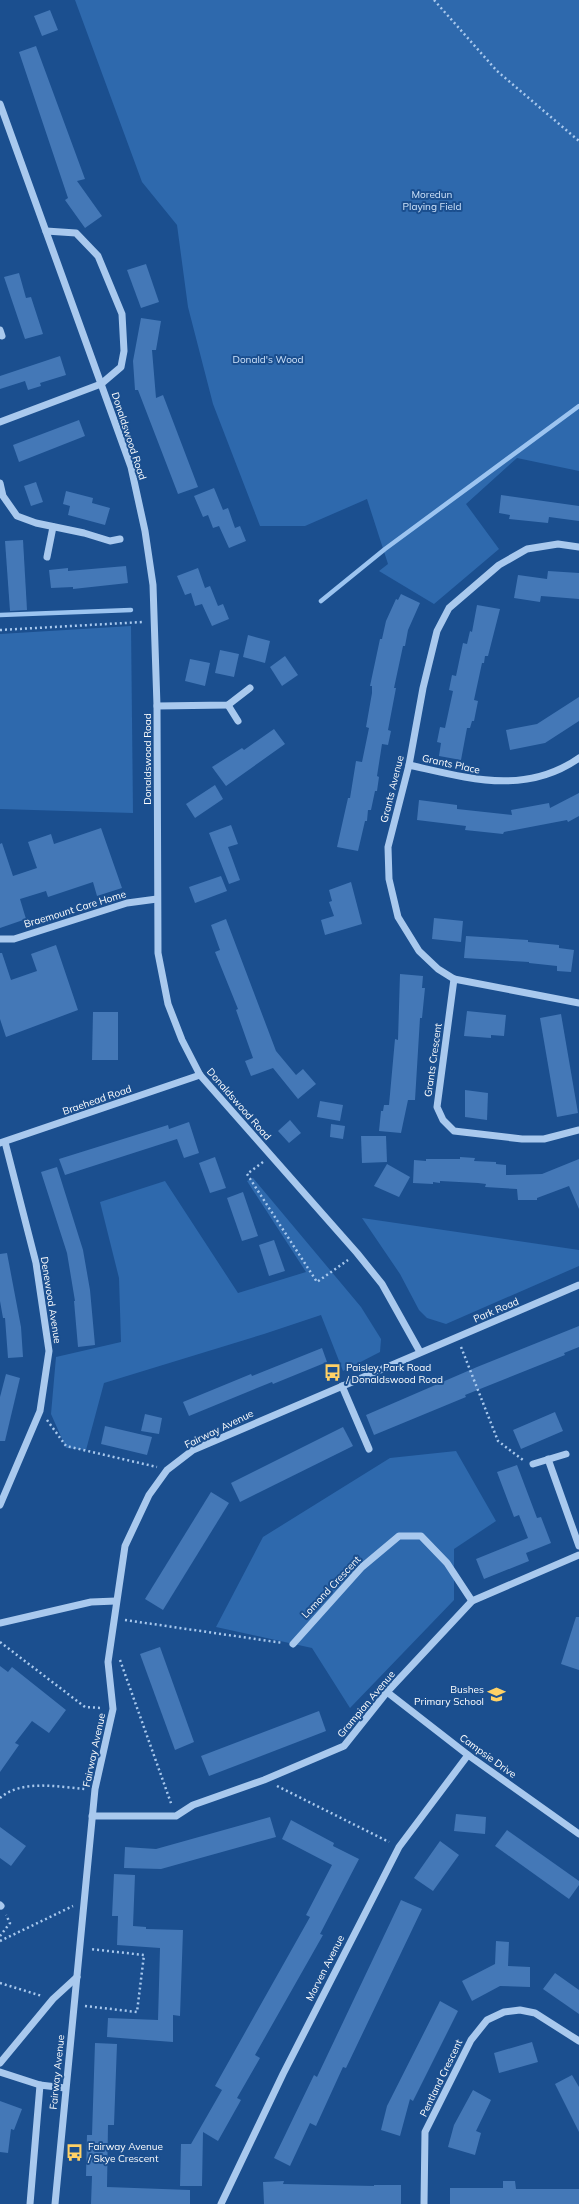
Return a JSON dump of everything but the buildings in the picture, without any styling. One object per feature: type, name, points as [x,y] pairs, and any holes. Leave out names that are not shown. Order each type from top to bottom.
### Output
[{"type":"street","name":"Donaldswood Road","points":[[0,104],[2,119],[46,231],[131,467],[145,531],[153,585],[157,706],[158,953],[168,1004],[182,1040],[200,1075],[357,1253],[382,1284],[420,1352]]},
{"type":"street","points":[[0,422],[101,384],[121,367],[124,351],[122,314],[98,256],[76,233],[46,231]]},
{"type":"street","points":[[0,483],[3,496],[17,516],[53,527],[84,533],[110,541],[120,539]]},
{"type":"street","points":[[47,557],[53,527]]},
{"type":"street","name":"Grants Avenue","points":[[579,547],[558,544],[527,549],[499,565],[449,608],[436,638],[423,688],[409,765],[388,847],[388,879],[398,917],[419,951],[438,969],[454,979],[579,1003]]},
{"type":"street","points":[[157,706],[228,705],[250,688]]},
{"type":"street","points":[[228,705],[238,721]]},
{"type":"street","name":"Grants Place","points":[[409,765],[479,781],[506,781],[533,779],[568,765],[579,758]]},
{"type":"street","name":"Braemount Care Home","points":[[0,939],[14,939],[127,903],[157,899]]},
{"type":"street","name":"Grants Crescent","points":[[454,979],[437,1107],[443,1120],[454,1131],[522,1139],[544,1139],[579,1130]]},
{"type":"street","name":"Braehead Road","points":[[2,1142],[200,1075]]},
{"type":"street","name":"Denewood Avenue","points":[[0,1505],[40,1411],[49,1351],[36,1263],[2,1142]]},
{"type":"street","name":"Park Road","points":[[420,1352],[579,1285]]},
{"type":"street","name":"Fairway Avenue","points":[[55,2204],[95,1789],[113,1709],[108,1662],[113,1618],[125,1546],[149,1495],[167,1470],[193,1450],[420,1352]]},
{"type":"street","points":[[342,1386],[369,1449]]},
{"type":"street","points":[[533,1464],[566,1454]]},
{"type":"street","points":[[548,1459],[579,1546]]},
{"type":"street","name":"Lomond Crescent","points":[[293,1644],[362,1567],[399,1536],[421,1536],[447,1563],[472,1601]]},
{"type":"street","name":"Grampian Avenue","points":[[176,1816],[193,1805],[264,1780],[344,1746],[387,1692],[472,1601],[579,1555]]},
{"type":"street","points":[[0,1623],[91,1602],[116,1601]]},
{"type":"street","name":"Campsie Drive","points":[[387,1692],[468,1755],[579,1834]]},
{"type":"street","name":"Morven Avenue","points":[[221,2204],[290,2060],[399,1847],[468,1755]]},
{"type":"street","points":[[92,1816],[176,1816]]},
{"type":"street","points":[[0,2062],[54,1999],[77,1977]]},
{"type":"street","name":"Pentland Crescent","points":[[424,2204],[425,2132],[471,2040],[487,2020],[504,2012],[520,2010],[535,2013],[579,2041]]},
{"type":"street","points":[[0,2072],[40,2085],[65,2088]]},
{"type":"street","name":"Fairway Avenue","points":[[30,2204],[40,2085]]},
{"type":"path","points":[[434,0],[497,71],[579,141]]},
{"type":"path","points":[[0,630],[154,621]]},
{"type":"path","points":[[271,1156],[247,1174],[317,1282],[357,1253]]},
{"type":"path","points":[[457,1337],[498,1441],[522,1459],[533,1464]]},
{"type":"path","points":[[40,1411],[66,1446],[167,1470]]},
{"type":"path","points":[[113,1618],[293,1644]]},
{"type":"path","points":[[0,1642],[86,1707],[113,1709]]},
{"type":"path","points":[[119,1658],[176,1816]]},
{"type":"path","points":[[264,1780],[399,1847]]},
{"type":"path","points":[[0,1798],[7,1792],[20,1787],[95,1789]]},
{"type":"path","points":[[0,1941],[84,1901]]},
{"type":"path","points":[[0,1936],[10,1923],[1,1906]]},
{"type":"path","points":[[74,2005],[137,2012],[144,1955],[80,1948]]},
{"type":"path","points":[[0,1983],[54,1999]]},
{"type":"green space","name":"Moredun Playing Field","points":[[75,0],[579,0],[579,471],[517,458],[466,504],[499,549],[434,604],[379,571],[388,564],[367,499],[305,526],[260,526],[213,404],[188,307],[177,225],[142,182]]},
{"type":"green space","points":[[131,626],[133,813],[0,809],[0,634]]},
{"type":"green space","points":[[253,1178],[361,1307],[381,1339],[380,1352],[343,1371],[321,1315],[104,1383],[86,1450],[66,1448],[51,1414],[56,1357],[121,1342],[119,1278],[100,1202],[165,1181],[238,1293],[306,1272],[247,1181]]},
{"type":"green space","points":[[362,1218],[579,1250],[579,1266],[446,1324],[427,1318],[419,1310],[400,1274]]},
{"type":"green space","points":[[456,1451],[496,1521],[454,1549],[454,1600],[350,1708],[312,1648],[216,1627],[263,1537],[390,1458]]},
{"type":"waterway","points":[[321,601],[385,549],[579,406]]},
{"type":"waterway","points":[[0,615],[131,610]]},
{"type":"place","name":"Paisley, Park Road / Donaldswood Road","points":[[333,1373]]},
{"type":"place","name":"Bushes Primary School","points":[[497,1695]]},
{"type":"place","name":"Fairway Avenue / Skye Crescent","points":[[75,2152]]},
{"type":"park label","name":"Donald's Wood","points":[[268,359]]}]
